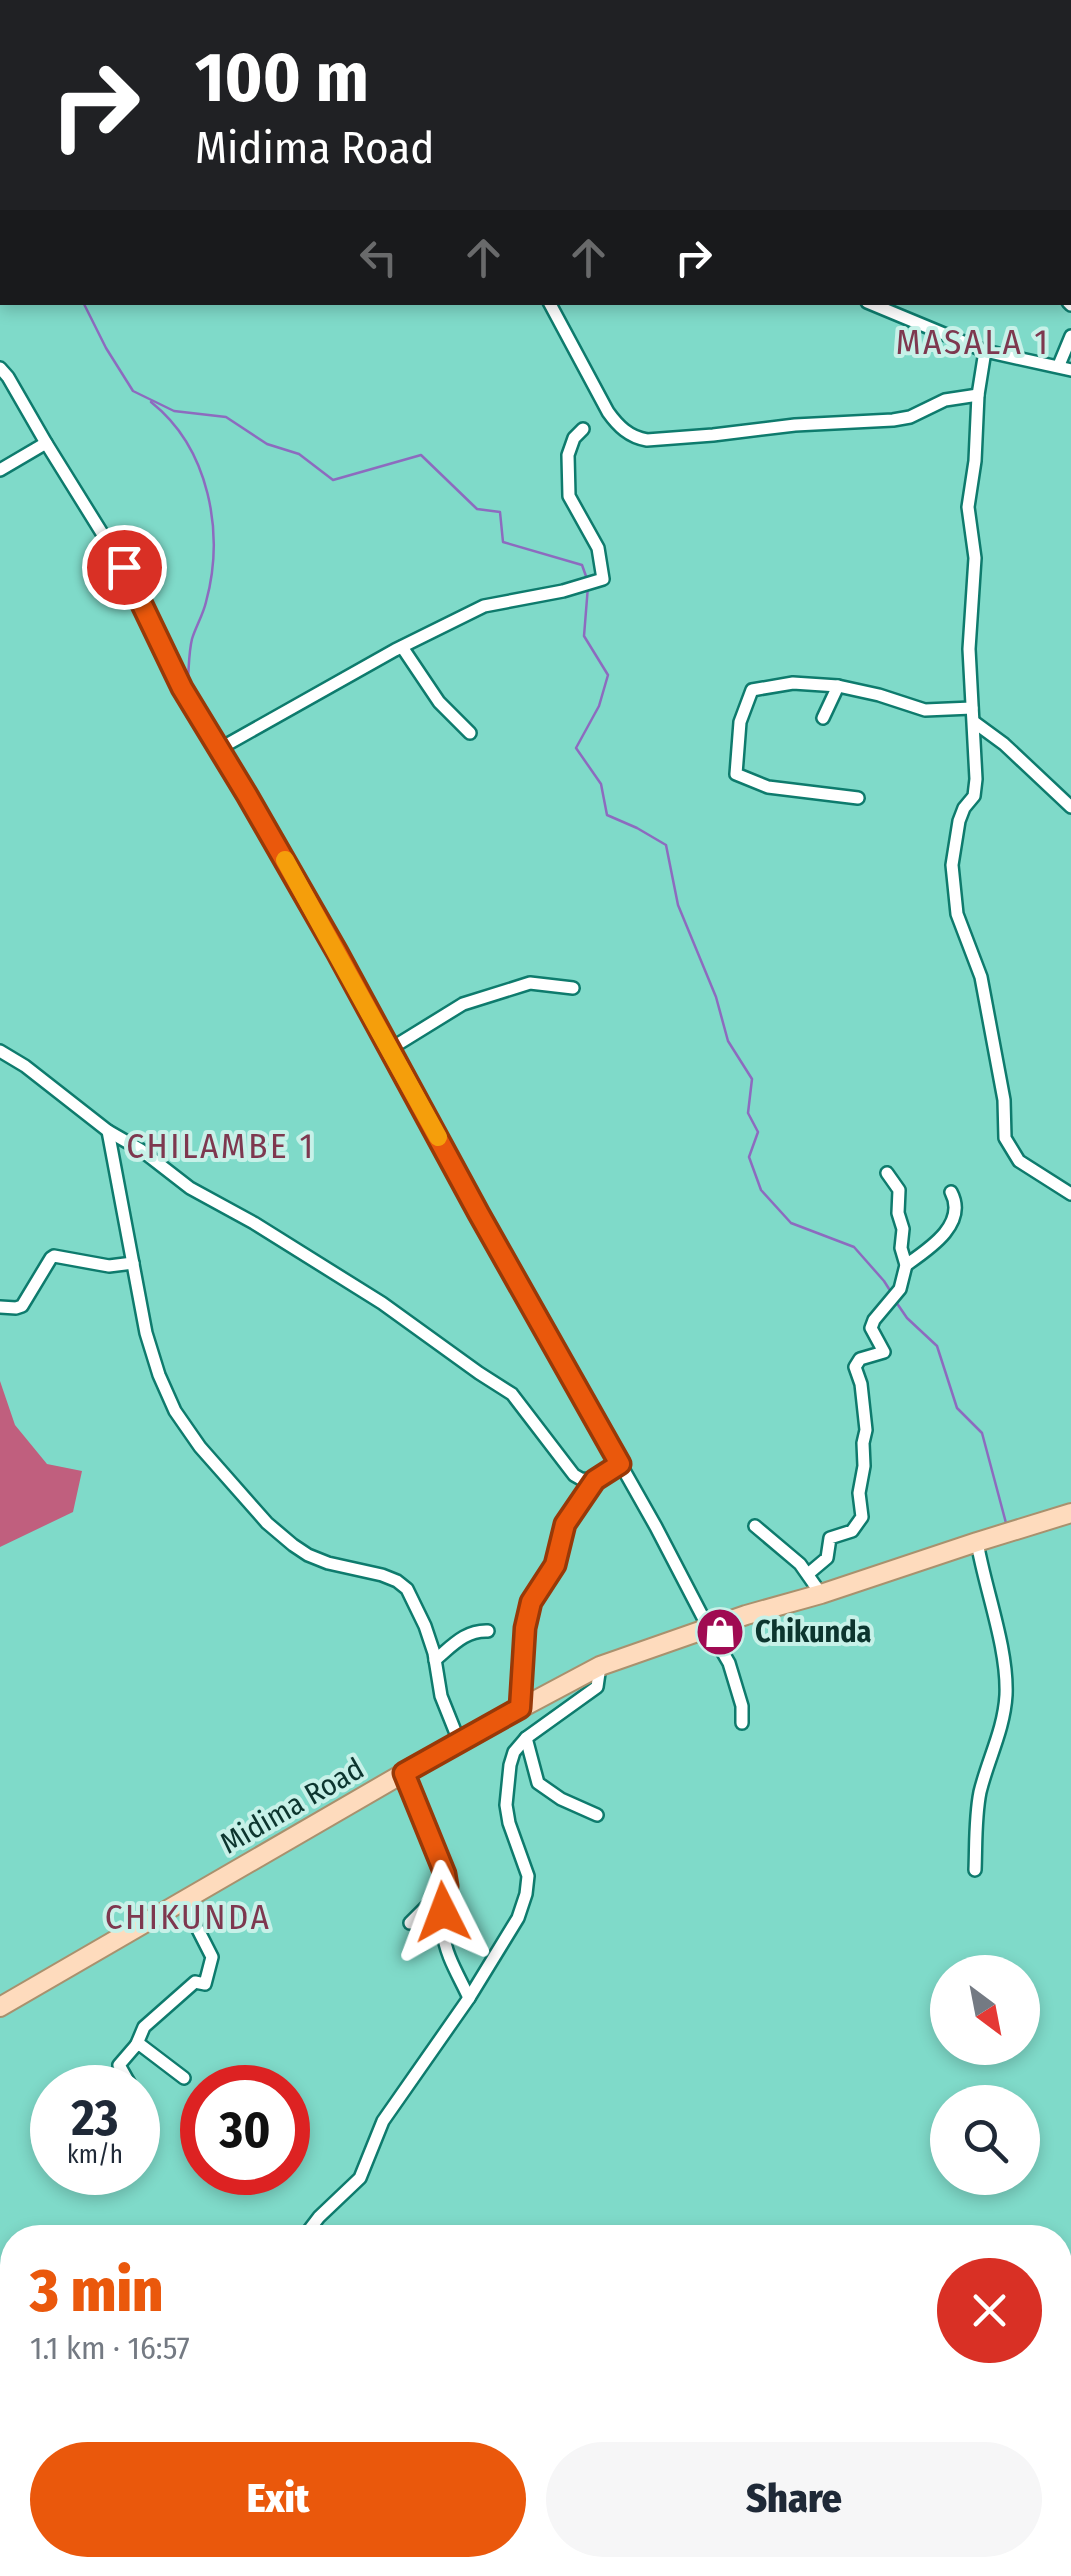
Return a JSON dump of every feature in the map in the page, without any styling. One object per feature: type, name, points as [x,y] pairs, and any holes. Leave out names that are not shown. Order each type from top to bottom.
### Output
[{"type":"main road","name":"Midima Road","points":[[0,2007],[458,1741],[600,1666],[708,1627],[1071,1513]]},
{"type":"street","points":[[551,305],[608,412],[636,438],[894,420],[960,396],[978,394]]},
{"type":"street","points":[[874,305],[985,351],[1065,367],[1071,336]]},
{"type":"street","points":[[985,351],[968,507],[976,569],[969,618],[968,676],[974,722],[975,789],[959,822],[953,852],[954,900],[981,978],[1004,1100],[1005,1138],[1019,1160],[1071,1194]]},
{"type":"street","points":[[0,368],[124,567],[182,688],[337,952],[724,1651],[742,1706],[742,1723]]},
{"type":"street","points":[[219,749],[484,606],[602,579],[598,548],[569,496],[568,455],[574,438],[583,429]]},
{"type":"street","points":[[0,470],[46,443]]},
{"type":"street","points":[[402,647],[440,702],[470,733]]},
{"type":"street","points":[[858,798],[768,787],[736,774],[740,722],[752,690],[793,683],[838,686],[925,710],[972,708]]},
{"type":"street","points":[[822,718],[838,686]]},
{"type":"street","points":[[974,722],[1004,744],[1071,807]]},
{"type":"street","points":[[390,1049],[462,1004],[530,983],[573,988]]},
{"type":"street","points":[[0,1051],[207,1199],[254,1223],[382,1303],[504,1387],[526,1408],[574,1474],[595,1480]]},
{"type":"street","points":[[108,1131],[152,1355],[175,1411],[267,1523],[293,1545],[328,1564],[382,1576],[407,1589],[425,1626],[436,1660],[441,1696],[458,1741]]},
{"type":"street","points":[[808,1574],[827,1558],[830,1538],[852,1531],[862,1517],[858,1492],[866,1430],[855,1367],[860,1359],[884,1352],[871,1328],[900,1289],[906,1265],[901,1248],[899,1190],[887,1174]]},
{"type":"street","points":[[906,1265],[944,1236],[957,1211],[951,1192]]},
{"type":"street","points":[[0,1307],[22,1306],[54,1256],[109,1266],[133,1263]]},
{"type":"street","points":[[520,1708],[527,1614],[555,1565],[565,1524],[595,1480],[620,1464]]},
{"type":"street","points":[[755,1526],[808,1574],[821,1594]]},
{"type":"street","points":[[975,1870],[977,1810],[1000,1734],[1006,1691],[1002,1653],[977,1542]]},
{"type":"street","points":[[436,1660],[474,1630],[488,1630]]},
{"type":"street","points":[[313,2225],[360,2178],[383,2121],[512,1930],[526,1894],[528,1876],[506,1804],[514,1752],[526,1738],[591,1694],[600,1680],[600,1666]]},
{"type":"street","points":[[526,1738],[538,1783],[560,1799],[598,1815]]},
{"type":"street","points":[[404,1773],[440,1861],[447,1886],[443,1930],[446,1947],[469,1998]]},
{"type":"street","points":[[410,1923],[447,1886]]},
{"type":"street","points":[[120,2065],[136,2046],[144,2027],[194,1982],[206,1984],[212,1957],[183,1900]]},
{"type":"street","points":[[136,2046],[138,2043],[180,2075]]},
{"type":"shaded area","points":[[0,1381],[15,1425],[47,1464],[82,1471],[73,1512],[0,1547]]},
{"type":"waterway","points":[[84,305],[133,391],[174,411],[226,417],[267,444],[299,454],[333,480],[421,455],[477,509],[500,512],[503,542],[582,565],[587,579]]},
{"type":"waterway","points":[[151,402],[187,443],[199,467],[212,520],[211,575],[205,607],[192,639],[188,678]]},
{"type":"waterway","points":[[588,586],[584,636],[608,675],[599,706],[576,748],[601,784],[607,815],[666,845],[678,905],[716,997],[728,1041],[752,1079],[748,1113],[758,1132],[749,1157],[761,1190],[791,1223],[854,1247],[891,1292]]},
{"type":"waterway","points":[[894,1299],[907,1318],[937,1346],[957,1408],[982,1433],[1006,1523]]},
{"type":"slow traffic","points":[[285,860],[438,1137]]},
{"type":"place","name":"Chikunda","points":[[720,1632]]},
{"type":"district","name":"MASALA 1","points":[[973,342]]},
{"type":"district","name":"CHILAMBE 1","points":[[221,1146]]},
{"type":"district","name":"CHIKUNDA","points":[[188,1917]]},
{"type":"route","points":[[124,567],[182,688],[337,952],[620,1464],[595,1480],[565,1524],[555,1565],[531,1602],[525,1628],[520,1708],[404,1773],[445,1874],[443,1912]]}]
